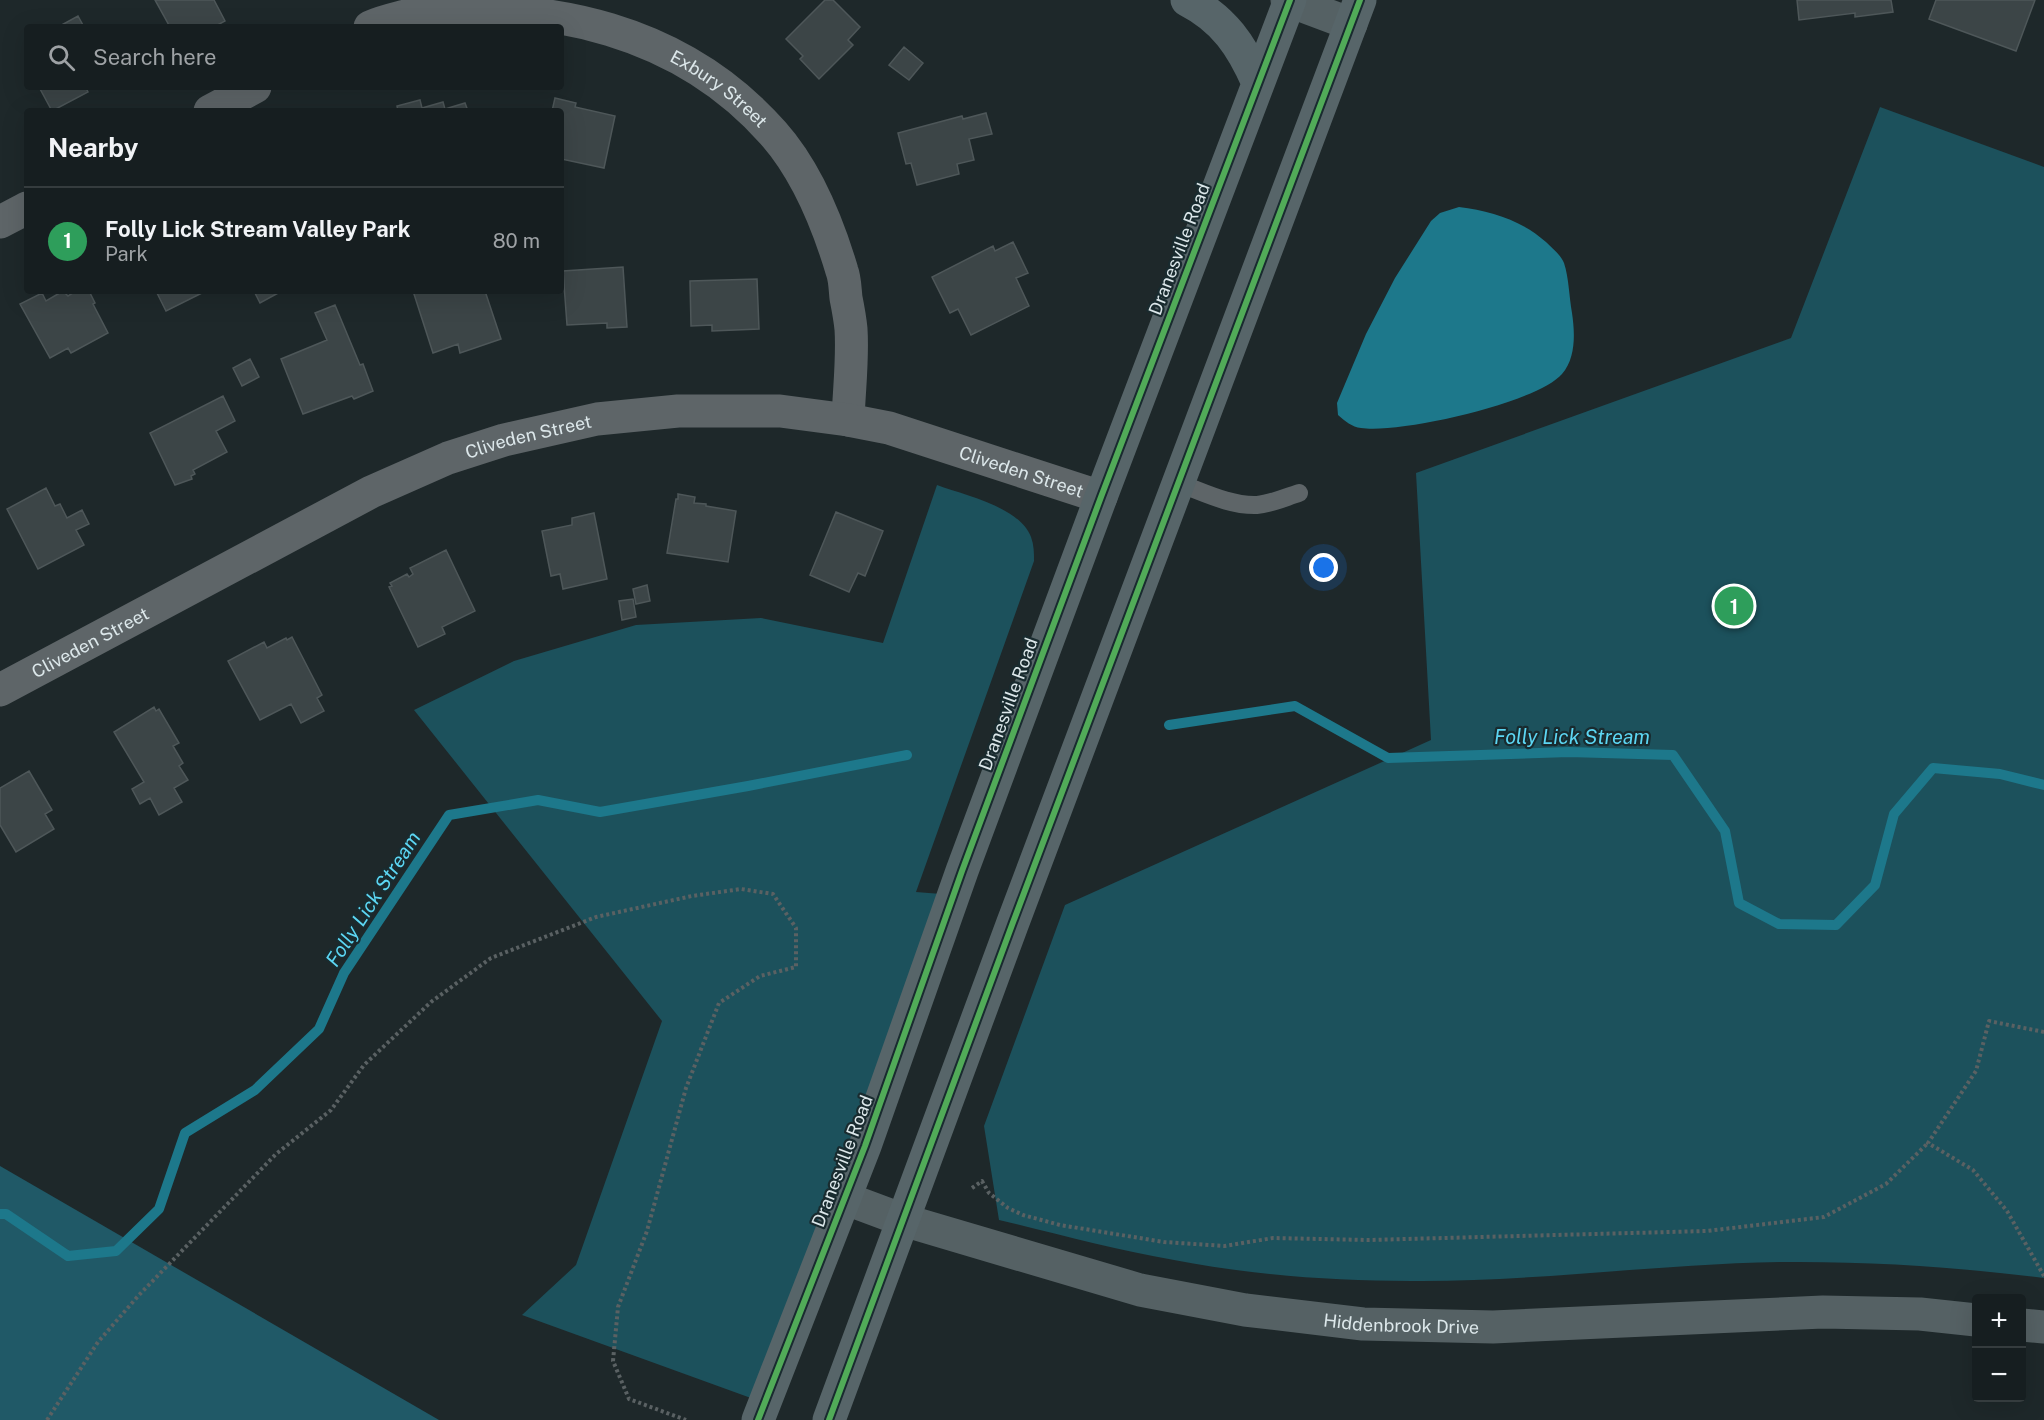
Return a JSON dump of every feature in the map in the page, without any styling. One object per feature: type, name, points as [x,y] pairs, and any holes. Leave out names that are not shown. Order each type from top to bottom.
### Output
[{"type":"main road","points":[[1187,0],[1205,9],[1243,50],[1258,83]]},
{"type":"main road","name":"Dranesville Road","points":[[758,1420],[865,1146],[962,871],[1289,0]]},
{"type":"main road","points":[[829,1420],[1016,914],[1356,12]]},
{"type":"street","points":[[1289,0],[1356,12]]},
{"type":"street","name":"Exbury Street","points":[[381,24],[435,9],[475,4],[535,4],[575,11],[629,28],[686,58],[736,95],[775,135],[806,180],[822,214],[843,273],[851,330],[848,420]]},
{"type":"street","points":[[216,108],[249,90]]},
{"type":"street","points":[[0,222],[24,210]]},
{"type":"street","name":"Cliveden Street","points":[[0,690],[371,492],[448,458],[481,447],[597,420],[678,411],[780,411],[848,420],[889,428],[1101,497]]},
{"type":"street","name":"Hiddenbrook Drive","points":[[844,1198],[903,1220],[1140,1290],[1245,1310],[1363,1324],[1493,1327],[1823,1312],[1920,1314],[1972,1319]]},
{"type":"street","points":[[2026,1325],[2044,1327]]},
{"type":"lane","points":[[1178,483],[1230,502],[1242,504],[1259,505],[1299,493]]},
{"type":"path","points":[[47,1420],[98,1342],[139,1295],[276,1154],[331,1110],[364,1065],[431,1002],[492,958],[596,917],[692,896],[741,889],[773,894],[796,928],[796,967],[760,976],[718,1003],[686,1088],[647,1230],[618,1306],[613,1361],[629,1399],[686,1420]]},
{"type":"path","points":[[972,1188],[982,1181],[989,1193],[1008,1208],[1023,1215],[1060,1225],[1164,1242],[1225,1246],[1273,1238],[1368,1240],[1707,1231],[1824,1217],[1886,1184],[1928,1143],[1976,1071],[1989,1021],[2044,1032]]},
{"type":"path","points":[[1928,1143],[1973,1170],[2007,1211],[2044,1276]]},
{"type":"shaded area","points":[[1880,107],[2044,167],[2044,1278],[1912,1266],[1780,1262],[1457,1281],[1322,1278],[1233,1270],[1174,1260],[1108,1247],[999,1220],[984,1126],[1065,905],[1431,740],[1416,473],[1791,338]]},
{"type":"shaded area","points":[[1459,207],[1483,211],[1516,222],[1536,234],[1561,257],[1567,275],[1574,329],[1572,353],[1567,368],[1548,385],[1525,396],[1466,414],[1380,429],[1352,425],[1338,415],[1337,403],[1366,334],[1395,278],[1431,221],[1440,213]]},
{"type":"shaded area","points":[[937,485],[990,503],[1015,518],[1025,527],[1031,537],[1034,561],[916,892],[954,895],[773,1406],[522,1315],[576,1265],[662,1021],[414,710],[514,661],[636,625],[761,618],[883,643]]},
{"type":"shaded area","points":[[0,1166],[439,1420],[0,1420]]},
{"type":"building","points":[[155,0],[214,0],[225,21],[220,24],[168,24]]},
{"type":"building","points":[[825,0],[833,0],[860,27],[848,40],[853,45],[819,79],[800,59],[803,56],[786,39]]},
{"type":"building","points":[[1797,0],[1891,0],[1893,12],[1855,17],[1855,13],[1799,20]]},
{"type":"building","points":[[1936,0],[2035,0],[2016,51],[1929,19]]},
{"type":"building","points":[[78,16],[82,24],[63,24]]},
{"type":"building","points":[[904,47],[923,63],[909,80],[889,65]]},
{"type":"building","points":[[41,90],[87,90],[88,92],[58,108],[50,108]]},
{"type":"building","points":[[555,98],[576,103],[575,107],[615,116],[604,168],[564,160],[564,108],[553,108]]},
{"type":"building","points":[[420,100],[422,108],[397,108],[397,106]]},
{"type":"building","points":[[443,102],[445,108],[422,108]]},
{"type":"building","points":[[465,103],[467,108],[448,108]]},
{"type":"building","points":[[986,113],[992,134],[969,139],[974,160],[957,164],[959,174],[917,185],[911,163],[906,164],[898,133],[962,116],[963,119]]},
{"type":"building","points":[[1013,242],[1028,273],[1016,278],[1029,306],[971,335],[958,309],[950,313],[932,277],[993,246],[995,251]]},
{"type":"building","points":[[623,267],[627,327],[607,328],[607,323],[567,325],[564,271]]},
{"type":"building","points":[[757,279],[759,329],[712,331],[712,325],[691,326],[690,281]]},
{"type":"building","points":[[40,294],[42,294],[46,301],[58,294],[68,296],[90,294],[95,303],[93,304],[108,333],[71,353],[68,348],[50,358],[20,304]]},
{"type":"building","points":[[158,294],[200,294],[166,311]]},
{"type":"building","points":[[256,294],[276,294],[260,303]]},
{"type":"building","points":[[414,294],[486,294],[501,339],[460,353],[458,344],[433,353]]},
{"type":"building","points":[[335,305],[373,391],[354,399],[352,396],[303,414],[281,359],[327,340],[315,313]]},
{"type":"building","points":[[250,359],[259,377],[242,386],[233,368]]},
{"type":"building","points":[[223,396],[235,421],[216,431],[227,452],[193,470],[195,474],[191,476],[192,479],[175,485],[150,433]]},
{"type":"building","points":[[46,488],[55,506],[60,504],[67,518],[82,510],[89,524],[76,530],[84,545],[38,569],[7,509]]},
{"type":"building","points":[[678,494],[695,497],[694,503],[736,511],[728,562],[667,553]]},
{"type":"building","points":[[836,512],[883,531],[865,576],[858,573],[849,592],[810,575]]},
{"type":"building","points":[[594,513],[607,579],[563,589],[560,574],[551,576],[542,531],[572,525],[572,518]]},
{"type":"building","points":[[446,550],[475,611],[442,627],[445,634],[418,647],[389,587],[392,586],[390,583],[407,574],[409,577],[413,574],[410,568]]},
{"type":"building","points":[[647,585],[650,601],[636,604],[633,589]]},
{"type":"building","points":[[633,599],[636,617],[622,620],[619,601]]},
{"type":"building","points":[[292,637],[322,695],[317,698],[324,711],[301,723],[291,704],[260,720],[228,661],[264,642],[267,648]]},
{"type":"building","points":[[154,707],[156,711],[159,709],[179,743],[173,746],[183,763],[179,766],[188,780],[174,788],[182,802],[159,815],[150,798],[140,804],[132,789],[144,782],[114,732]]},
{"type":"building","points":[[29,771],[52,810],[45,814],[54,829],[16,852],[0,825],[0,788]]},
{"type":"waterway","name":"Folly Lick Stream","points":[[1169,725],[1295,706],[1388,758],[1569,752],[1673,755],[1725,831],[1739,903],[1779,924],[1836,925],[1875,885],[1894,814],[1933,768],[2000,774],[2044,785]]},
{"type":"waterway","name":"Folly Lick Stream","points":[[0,1214],[6,1214],[68,1256],[116,1251],[159,1209],[185,1133],[255,1090],[319,1029],[344,973],[449,815],[538,800],[600,812],[907,755]]},
{"type":"cycle path","points":[[758,1420],[865,1146],[962,871],[1290,0]]},
{"type":"cycle path","points":[[829,1420],[1012,925],[1360,0]]},
{"type":"place","name":"Folly Lick Stream Valley Park","points":[[1734,606]]}]
